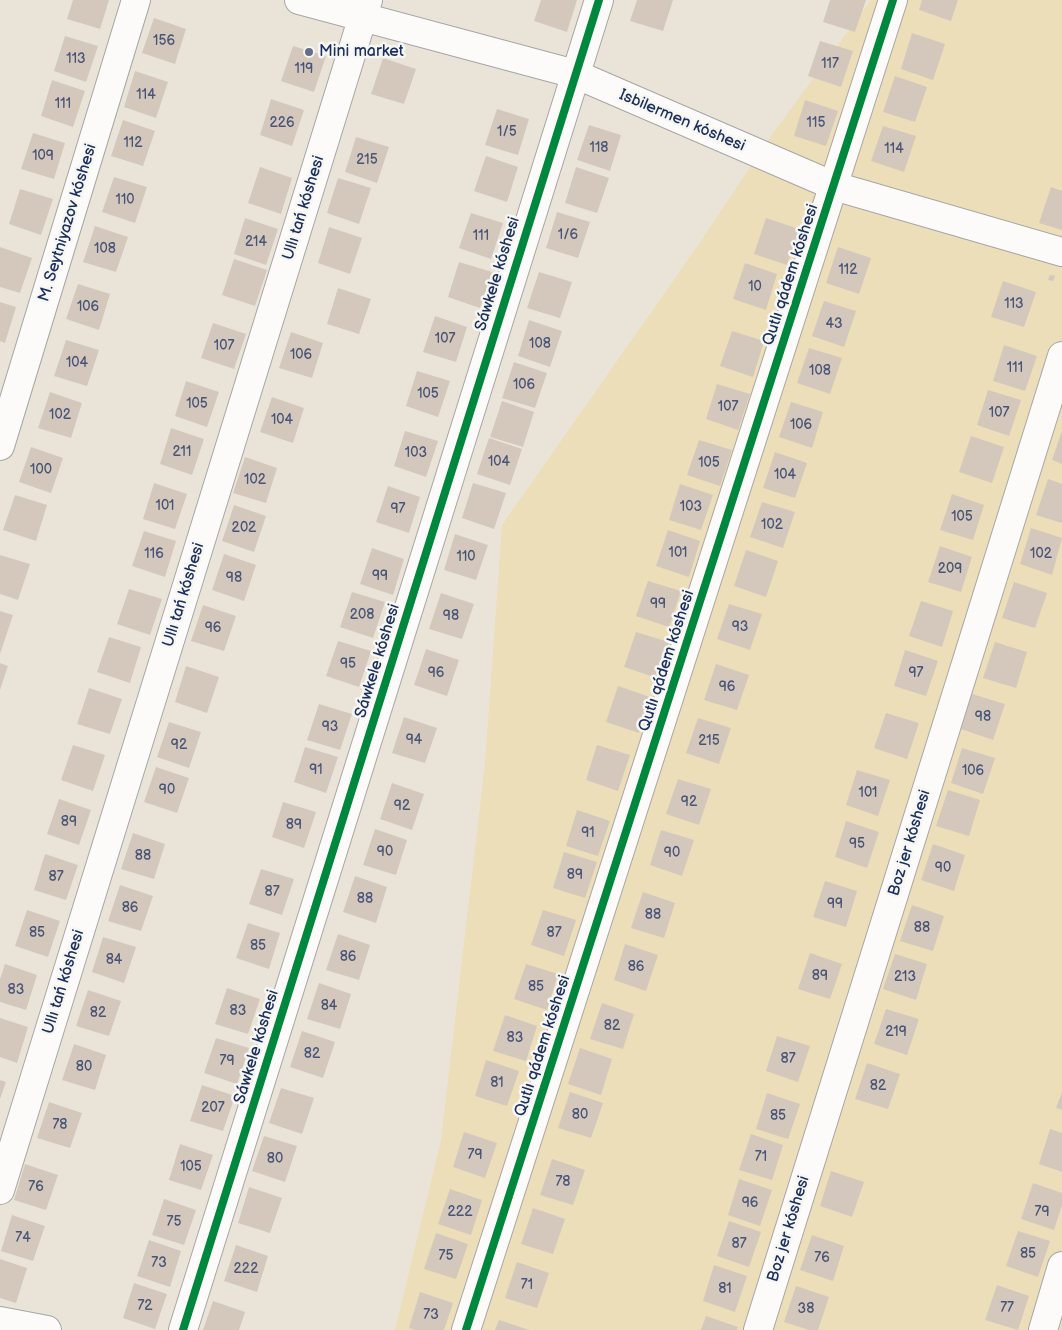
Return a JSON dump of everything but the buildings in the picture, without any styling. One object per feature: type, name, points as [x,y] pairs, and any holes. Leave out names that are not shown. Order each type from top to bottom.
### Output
[{"type":"street","name":"M. Seytniyazov kóshesi","points":[[0,446],[136,0]]},
{"type":"street","name":"Isbilermen kóshesi","points":[[299,0],[366,8],[575,74],[834,186],[1062,252]]},
{"type":"street","name":"Sáwkele kóshesi","points":[[183,1330],[599,0]]},
{"type":"street","name":"Qutlı qádem kóshesi","points":[[466,1330],[894,0]]},
{"type":"street","name":"Ullı tań kóshesi","points":[[0,1190],[366,8]]},
{"type":"street","name":"Boz jer kóshesi","points":[[758,1330],[1062,356]]},
{"type":"street","points":[[1043,1330],[1062,1266]]},
{"type":"street","points":[[0,1321],[46,1330]]},
{"type":"sand","points":[[871,0],[1062,0],[1062,1330],[395,1330],[441,1140],[485,763],[502,525],[694,251],[771,136]]},
{"type":"cycle path","points":[[183,1330],[599,0]]},
{"type":"cycle path","points":[[466,1330],[893,0]]},
{"type":"place","name":"Mini market","points":[[309,52]]}]
